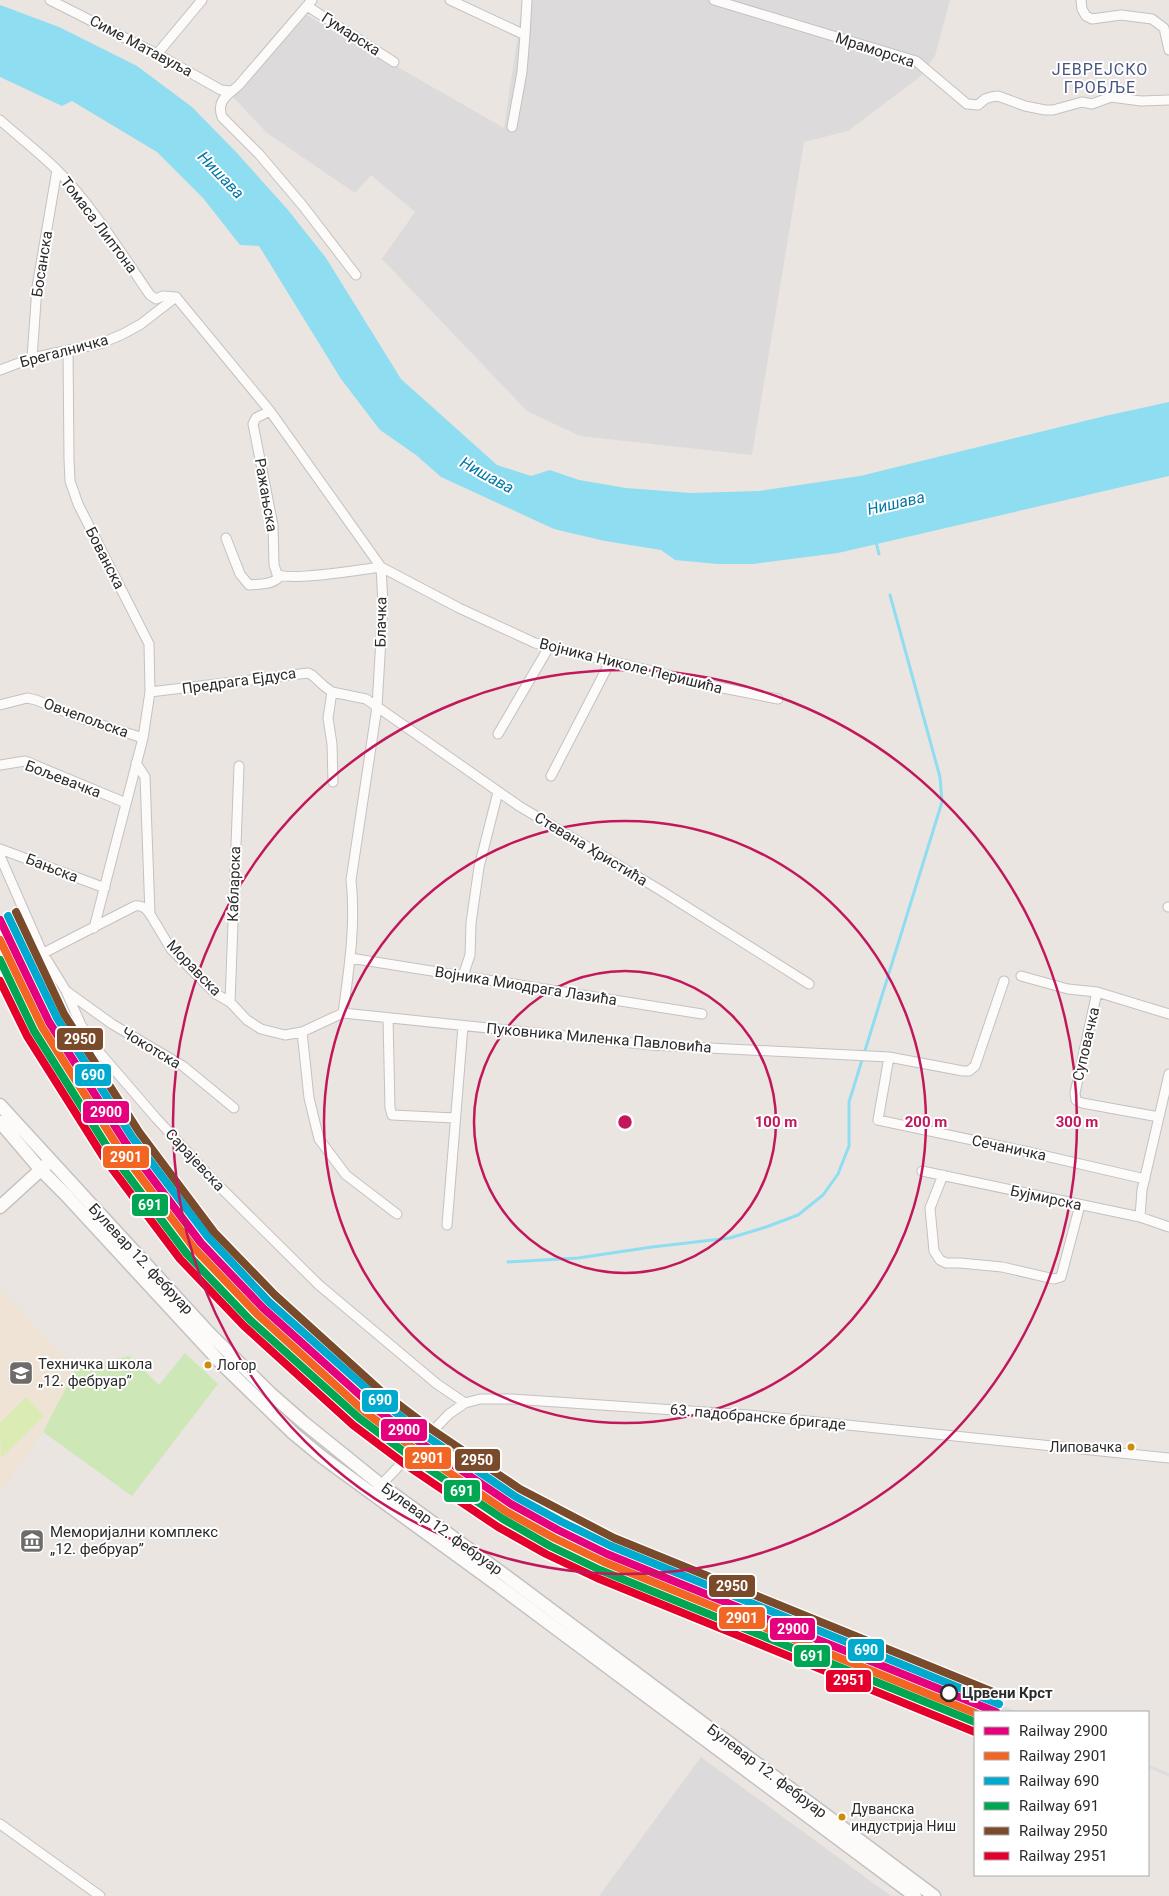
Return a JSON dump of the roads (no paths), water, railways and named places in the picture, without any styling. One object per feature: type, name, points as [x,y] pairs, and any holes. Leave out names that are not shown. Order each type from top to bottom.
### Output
[{"type":"main road","name":"Булевар 12. фебруар","points":[[0,1105],[210,1334],[271,1394],[381,1485],[934,1896]]},
{"type":"main road","name":"Булевар 12. фебруар","points":[[0,1122],[41,1170],[66,1194],[221,1363],[294,1433],[322,1457],[499,1586],[915,1896]]},
{"type":"main road","points":[[0,1207],[51,1161]]},
{"type":"street","name":"Симе Матавуља","points":[[50,0],[70,5],[221,90],[230,91]]},
{"type":"street","points":[[157,54],[202,0]]},
{"type":"street","points":[[450,0],[525,35]]},
{"type":"street","points":[[512,127],[522,72],[526,0]]},
{"type":"street","name":"Мраморска","points":[[714,0],[916,61],[967,104],[978,105],[985,99],[998,96],[1025,106],[1053,110],[1082,102],[1092,104],[1111,97],[1140,101],[1169,100]]},
{"type":"street","points":[[1081,0],[1082,9],[1086,16],[1092,19],[1122,15],[1152,19],[1164,28],[1169,50]]},
{"type":"street","points":[[309,3],[239,85],[230,91],[221,103],[220,110],[222,117],[259,154],[303,206],[356,275]]},
{"type":"street","name":"Гумарска","points":[[309,3],[394,62]]},
{"type":"street","name":"Томаса Липтона","points":[[0,120],[57,170],[108,233],[150,296],[156,299],[163,296],[176,297]]},
{"type":"street","name":"Босанска","points":[[32,358],[37,287],[57,170]]},
{"type":"street","points":[[176,297],[270,411],[381,567],[314,575],[280,576],[277,580],[269,583],[250,585],[240,574],[226,538]]},
{"type":"street","name":"Брегалничка","points":[[0,370],[32,358],[102,343],[141,324],[176,297]]},
{"type":"street","name":"Бованска","points":[[68,350],[68,459],[70,481],[78,504],[149,644],[150,692],[143,738],[94,928]]},
{"type":"street","name":"Ражањска","points":[[270,411],[256,418],[253,424],[273,525],[274,565],[277,574],[280,576]]},
{"type":"street","name":"Војника Николе Перишића","points":[[381,567],[459,608],[534,643],[723,688],[778,699]]},
{"type":"street","name":"Блачка","points":[[343,1013],[354,903],[351,880],[377,707],[382,604],[381,567]]},
{"type":"street","points":[[498,734],[549,647]]},
{"type":"street","points":[[551,776],[610,662]]},
{"type":"street","name":"Предрага Ејдуса","points":[[150,692],[304,672],[312,675],[332,692],[366,699],[377,707]]},
{"type":"street","points":[[332,692],[328,718],[332,744],[333,782]]},
{"type":"street","name":"Овчепољска","points":[[0,705],[27,698],[36,700],[84,719],[143,738]]},
{"type":"street","name":"Стевана Христића","points":[[377,707],[498,792],[617,866],[660,890],[809,984]]},
{"type":"street","name":"Бољевачка","points":[[0,765],[25,761],[126,803]]},
{"type":"street","points":[[136,763],[145,777],[150,914]]},
{"type":"street","name":"Кабларска","points":[[230,1002],[239,766]]},
{"type":"street","points":[[463,976],[470,955],[471,924],[479,867],[498,792]]},
{"type":"street","name":"Бањска","points":[[0,849],[104,888]]},
{"type":"street","name":"Сарајевска","points":[[0,856],[42,952],[66,991],[81,1025],[100,1053],[215,1182],[319,1285],[437,1384],[465,1403]]},
{"type":"street","points":[[0,976],[42,952],[94,928],[135,906],[143,907],[150,914]]},
{"type":"street","name":"Моравска","points":[[150,914],[171,949],[216,994],[230,1002],[247,1020],[261,1029],[285,1035],[302,1032],[343,1013]]},
{"type":"street","name":"Војника Миодрага Лазића","points":[[350,958],[702,1014]]},
{"type":"street","points":[[1020,976],[1068,989],[1097,992],[1169,1014]]},
{"type":"street","name":"Пуковника Миленка Павловића","points":[[343,1013],[651,1045],[889,1057],[963,1072],[969,1071],[975,1066],[1004,981]]},
{"type":"street","name":"Чокотска","points":[[66,991],[112,1024],[183,1066],[234,1108]]},
{"type":"street","name":"Суповачка","points":[[1097,992],[1075,1093],[1076,1100],[1082,1104],[1159,1117]]},
{"type":"street","points":[[388,1018],[390,1108],[392,1115],[455,1118]]},
{"type":"street","points":[[446,1225],[463,1026]]},
{"type":"street","points":[[302,1032],[309,1098],[319,1139],[346,1175],[397,1214]]},
{"type":"street","name":"Сечаничка","points":[[889,1057],[878,1120],[1145,1179]]},
{"type":"street","points":[[1140,1218],[1145,1179],[1169,1074]]},
{"type":"street","name":"Бујмирска","points":[[922,1171],[1140,1218],[1169,1227]]},
{"type":"street","points":[[943,1175],[930,1208],[934,1251],[940,1260],[946,1263],[1002,1267],[1054,1280],[1060,1277],[1080,1205]]},
{"type":"street","name":"63. падобранске бригаде","points":[[372,1495],[449,1414],[465,1403],[480,1399],[512,1399],[749,1415],[1169,1458]]},
{"type":"street","points":[[0,1824],[100,1896]]},
{"type":"water","name":"Нишава","points":[[0,5],[59,27],[137,66],[192,107],[237,153],[288,210],[326,258],[401,379],[497,465],[531,476],[550,470],[579,480],[626,488],[691,493],[759,491],[860,476],[1169,402],[1169,476],[838,553],[753,564],[718,564],[675,560],[661,550],[605,541],[554,529],[441,477],[416,455],[380,430],[341,379],[259,246],[240,245],[203,198],[157,152],[72,101],[62,106],[0,77]]},
{"type":"waterway","points":[[876,542],[879,554]]},
{"type":"waterway","points":[[508,1262],[578,1258],[730,1238],[798,1215],[823,1195],[838,1174],[849,1146],[849,1102],[942,802],[940,777],[890,595]]},
{"type":"railway","points":[[775,1617],[1011,1711]]},
{"type":"railway","points":[[1149,1766],[1169,1775]]},
{"type":"rail line","name":"2950","points":[[16,912],[64,1014],[139,1132],[214,1232],[275,1295],[382,1392],[431,1429],[520,1489],[614,1538],[1003,1696]]},
{"type":"rail line","name":"690","points":[[8,916],[57,1018],[132,1137],[208,1237],[269,1302],[377,1398],[426,1436],[516,1497],[562,1522],[611,1546],[999,1704]]},
{"type":"rail line","name":"2900","points":[[0,920],[49,1022],[125,1142],[201,1243],[263,1308],[371,1405],[421,1443],[511,1504],[558,1530],[607,1554],[994,1711]]},
{"type":"rail line","name":"2901","points":[[0,940],[42,1027],[118,1147],[194,1248],[257,1314],[365,1412],[416,1450],[507,1512],[554,1538],[604,1562],[974,1713]]},
{"type":"rail line","name":"691","points":[[0,960],[34,1031],[111,1153],[187,1254],[250,1320],[359,1418],[411,1457],[503,1519],[550,1546],[600,1570],[974,1722]]},
{"type":"rail line","name":"2951","points":[[0,981],[27,1036],[104,1158],[180,1259],[244,1326],[353,1425],[406,1465],[498,1527],[546,1554],[597,1578],[974,1732]]},
{"type":"place","name":"Логор","points":[[208,1365]]},
{"type":"place","name":"Техничка школа „12. фебруар”","points":[[21,1373]]},
{"type":"place","name":"Липовачка","points":[[1131,1447]]},
{"type":"place","name":"Меморијални комплекс „12. фебруар”","points":[[32,1541]]},
{"type":"place","name":"Црвени Крст","points":[[949,1693]]},
{"type":"place","name":"Дуванска индустрија Ниш","points":[[842,1817]]},
{"type":"district","name":"ЈЕВРЕЈСКО ГРОБЉЕ","points":[[1100,78]]}]
